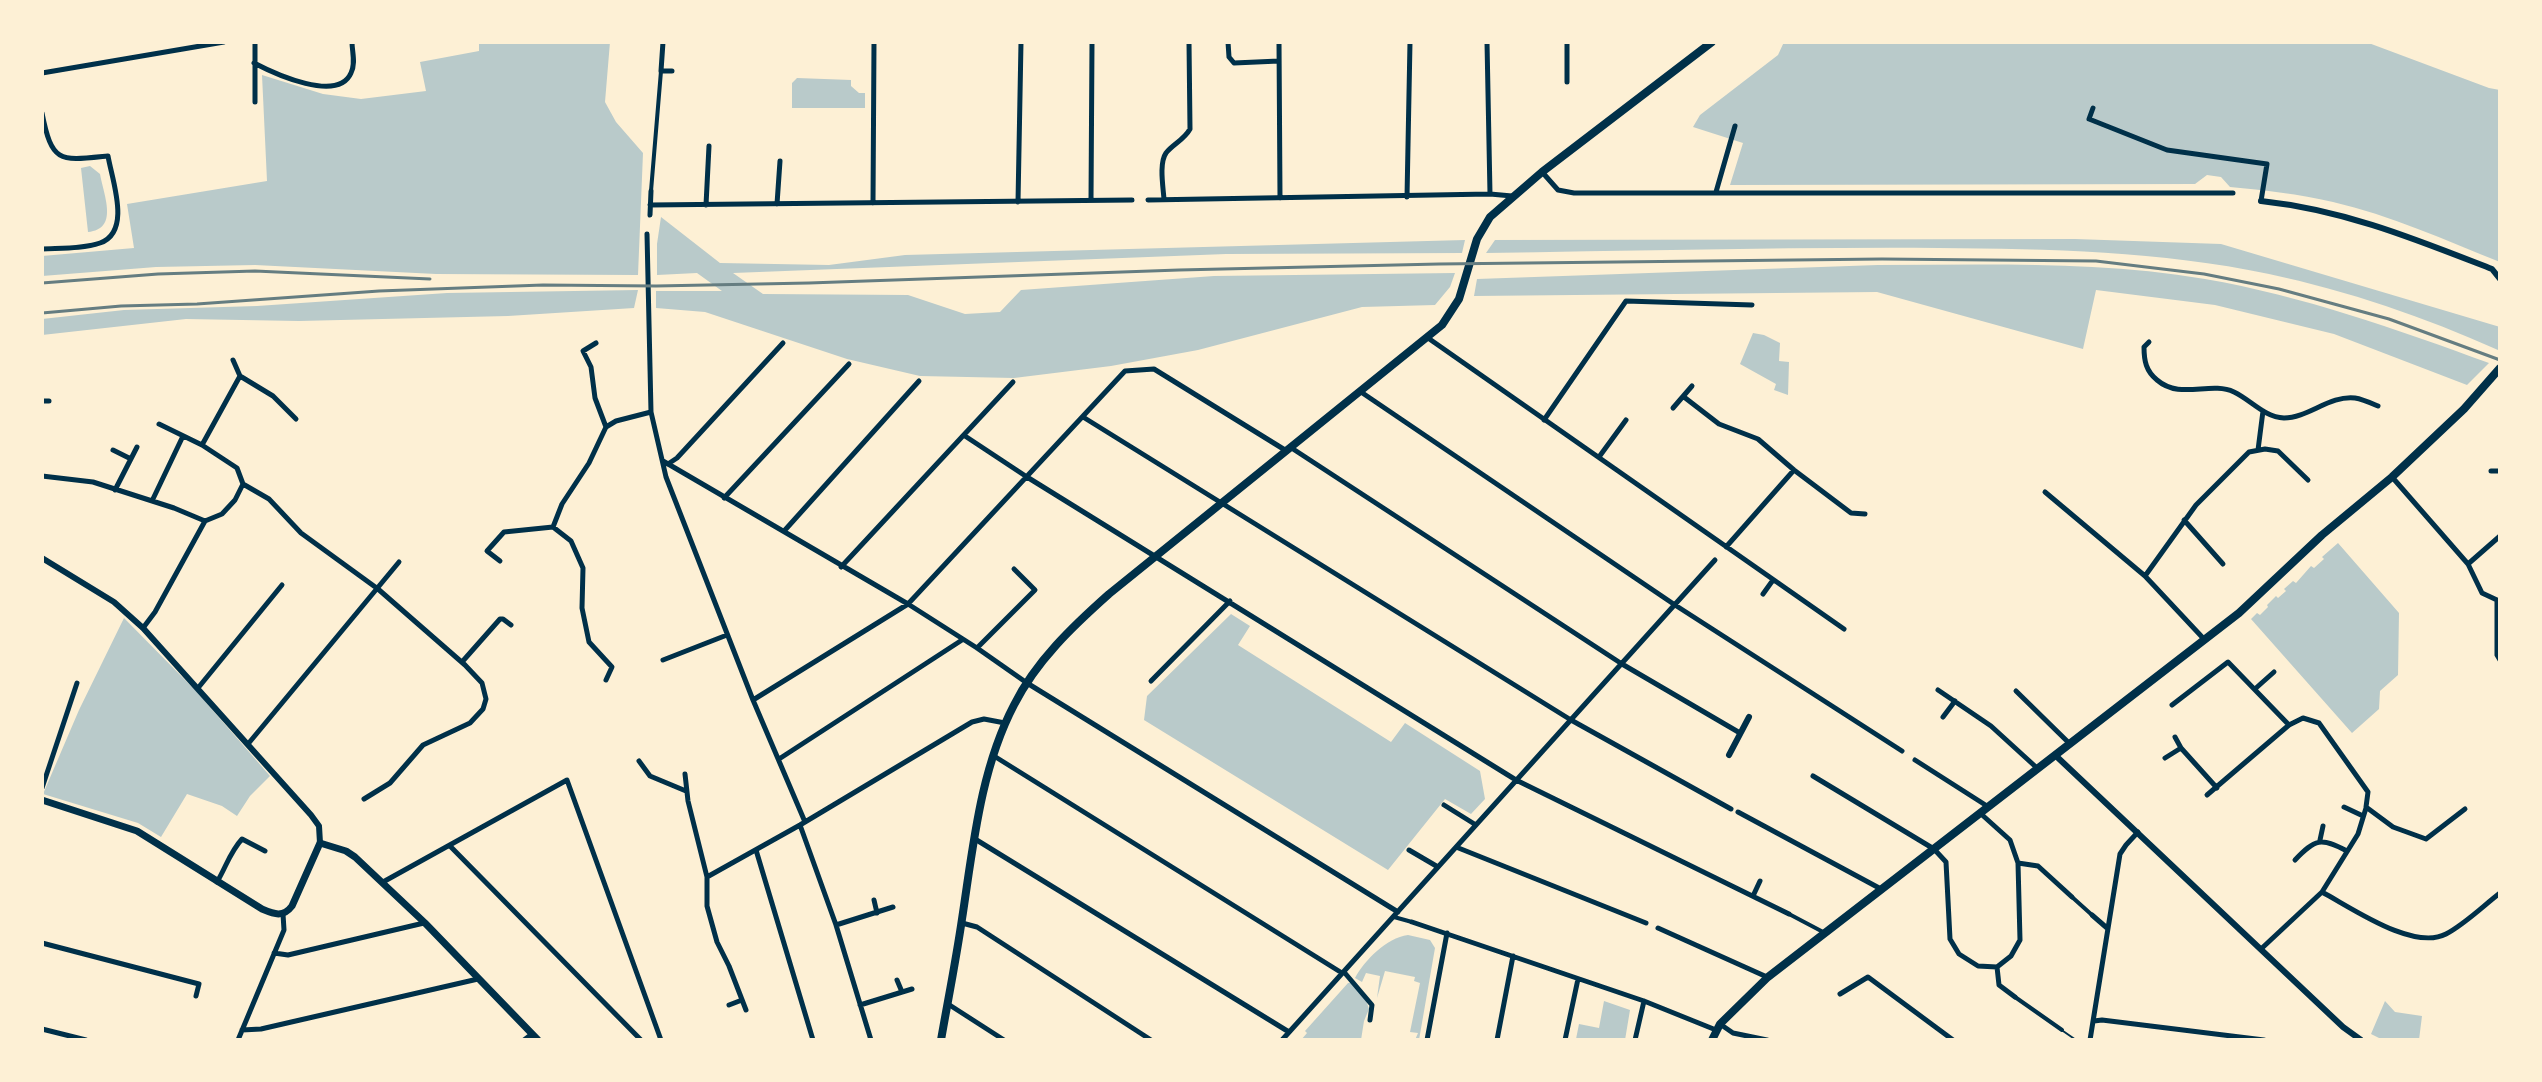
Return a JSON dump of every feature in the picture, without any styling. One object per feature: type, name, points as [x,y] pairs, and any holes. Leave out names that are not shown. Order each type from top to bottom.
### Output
[{"type":"main road","points":[[941,1040],[974,838],[993,756],[1005,723],[1027,683],[1076,623],[1442,325],[1455,307],[1481,231],[1490,217],[1542,172],[1712,42]]},
{"type":"main road","points":[[1712,1040],[1718,1028],[1768,977],[2239,613],[2322,535],[2392,477],[2464,409],[2500,368]]},
{"type":"main road","points":[[42,800],[137,831],[269,912],[283,914],[290,909],[320,843],[351,854],[425,923],[535,1037]]},
{"type":"street","points":[[42,73],[224,42]]},
{"type":"street","points":[[255,42],[255,102]]},
{"type":"street","points":[[254,63],[295,80],[335,87],[344,83],[353,70],[352,42]]},
{"type":"street","points":[[650,215],[663,42]]},
{"type":"street","points":[[873,203],[874,42]]},
{"type":"street","points":[[1018,202],[1021,42]]},
{"type":"street","points":[[1091,200],[1092,42]]},
{"type":"street","points":[[1164,199],[1165,154],[1190,129],[1189,42]]},
{"type":"street","points":[[1228,42],[1229,57],[1234,63],[1279,61]]},
{"type":"street","points":[[1279,42],[1280,198]]},
{"type":"street","points":[[1407,197],[1410,42]]},
{"type":"street","points":[[1487,42],[1490,194]]},
{"type":"street","points":[[1567,42],[1567,82]]},
{"type":"street","points":[[661,71],[672,71]]},
{"type":"street","points":[[2093,108],[2089,119],[2167,150],[2267,164],[2261,201],[2290,204],[2380,225],[2496,268],[2500,279]]},
{"type":"street","points":[[42,113],[50,147],[60,157],[74,160],[108,156],[119,219],[115,231],[107,240],[97,244],[42,249]]},
{"type":"street","points":[[1716,192],[1735,126]]},
{"type":"street","points":[[706,205],[709,146]]},
{"type":"street","points":[[777,204],[780,161]]},
{"type":"street","points":[[1542,172],[1558,190],[1574,193],[2233,193]]},
{"type":"street","points":[[1148,200],[1513,196]]},
{"type":"street","points":[[650,205],[1132,200]]},
{"type":"street","points":[[647,234],[651,412],[666,477],[803,824],[871,1040]]},
{"type":"street","points":[[1544,420],[1626,301],[1752,305]]},
{"type":"street","points":[[1428,338],[1844,629]]},
{"type":"street","points":[[2149,342],[2144,347],[2144,361],[2151,375],[2164,387],[2232,391],[2263,411],[2285,418],[2298,416],[2339,399],[2355,398],[2378,406]]},
{"type":"street","points":[[596,343],[583,351],[591,367],[595,398],[606,427]]},
{"type":"street","points":[[665,462],[677,458],[783,343]]},
{"type":"street","points":[[233,360],[240,376],[273,396],[296,419]]},
{"type":"street","points":[[724,498],[849,364]]},
{"type":"street","points":[[753,700],[908,604],[1125,371],[1154,369],[1288,449],[1622,664],[1740,733]]},
{"type":"street","points":[[202,445],[240,376]]},
{"type":"street","points":[[785,530],[919,381]]},
{"type":"street","points":[[841,567],[1013,382]]},
{"type":"street","points":[[1673,408],[1692,386]]},
{"type":"street","points":[[1361,392],[1675,605],[1902,751]]},
{"type":"street","points":[[1684,397],[1719,424],[1758,439],[1851,513],[1865,514]]},
{"type":"street","points":[[2258,450],[2263,411]]},
{"type":"street","points":[[553,527],[562,504],[589,463],[606,427],[616,421],[651,412]]},
{"type":"street","points":[[1083,417],[1571,720],[1881,889]]},
{"type":"street","points":[[1599,457],[1626,420]]},
{"type":"street","points":[[159,424],[202,445],[237,468],[243,484],[269,499],[301,533],[378,589],[482,683],[486,699],[483,709],[470,723],[423,745],[390,783],[364,799]]},
{"type":"street","points":[[152,501],[183,436]]},
{"type":"street","points":[[965,436],[1516,780],[1825,933]]},
{"type":"street","points":[[115,490],[137,447]]},
{"type":"street","points":[[113,450],[131,459]]},
{"type":"street","points":[[2145,576],[2184,520],[2249,452],[2278,451],[2308,480]]},
{"type":"street","points":[[665,462],[908,604],[1027,683],[1396,915],[1718,1028],[1767,1040]]},
{"type":"street","points":[[1726,547],[1794,470]]},
{"type":"street","points":[[2491,471],[2500,471]]},
{"type":"street","points":[[42,476],[93,482],[205,521]]},
{"type":"street","points":[[2392,477],[2468,564],[2482,593],[2497,600],[2497,655],[2500,660]]},
{"type":"street","points":[[143,628],[153,616],[205,521],[222,514],[235,500],[243,484]]},
{"type":"street","points":[[2045,492],[2145,576],[2203,638]]},
{"type":"street","points":[[2184,520],[2223,564]]},
{"type":"street","points":[[500,561],[487,551],[504,532],[553,527],[571,541],[583,568],[582,608],[589,642],[612,667],[606,680]]},
{"type":"street","points":[[2468,564],[2500,536]]},
{"type":"street","points":[[42,558],[114,602],[143,628],[316,820],[320,843]]},
{"type":"street","points":[[1282,1040],[1715,560]]},
{"type":"street","points":[[248,744],[399,562]]},
{"type":"street","points":[[977,648],[1035,590],[1014,569]]},
{"type":"street","points":[[1763,594],[1773,580]]},
{"type":"street","points":[[198,688],[282,585]]},
{"type":"street","points":[[1151,681],[1230,601]]},
{"type":"street","points":[[462,662],[500,619],[511,625]]},
{"type":"street","points":[[663,660],[727,635]]},
{"type":"street","points":[[779,759],[962,640]]},
{"type":"street","points":[[2172,705],[2228,662],[2289,725]]},
{"type":"street","points":[[2256,688],[2274,672]]},
{"type":"street","points":[[42,788],[77,683]]},
{"type":"street","points":[[1938,690],[1991,726],[2038,769]]},
{"type":"street","points":[[2016,691],[2070,744]]},
{"type":"street","points":[[1943,717],[1955,701]]},
{"type":"street","points":[[1729,755],[1749,717]]},
{"type":"street","points":[[2207,795],[2289,725],[2303,718],[2319,723],[2368,792],[2358,834],[2322,892],[2261,949]]},
{"type":"street","points":[[707,877],[803,824],[972,722],[984,719],[1005,723]]},
{"type":"street","points":[[2175,737],[2217,788]]},
{"type":"street","points":[[2165,758],[2181,748]]},
{"type":"street","points":[[2055,755],[2360,1040]]},
{"type":"street","points":[[993,756],[1343,973],[1372,1005],[1370,1020]]},
{"type":"street","points":[[1915,760],[1987,806]]},
{"type":"street","points":[[639,761],[650,776],[686,791]]},
{"type":"street","points":[[685,774],[686,791],[707,877],[707,906],[717,942],[746,1010]]},
{"type":"street","points":[[1813,776],[1934,849],[1946,862],[1950,939],[1959,954],[1978,966],[1997,967],[2011,956],[2020,940],[2018,863],[2010,840],[1979,812]]},
{"type":"street","points":[[383,882],[567,780],[658,1040]]},
{"type":"street","points":[[1444,805],[1476,825]]},
{"type":"street","points":[[2344,807],[2362,816]]},
{"type":"street","points":[[2366,807],[2393,827],[2426,839],[2465,809]]},
{"type":"street","points":[[2320,840],[2323,826]]},
{"type":"street","points":[[2090,1040],[2120,854],[2138,832]]},
{"type":"street","points":[[974,838],[1289,1032]]},
{"type":"street","points":[[217,882],[230,852],[242,839],[265,851]]},
{"type":"street","points":[[2295,860],[2320,840],[2329,841],[2347,851]]},
{"type":"street","points":[[450,846],[641,1040]]},
{"type":"street","points":[[1456,847],[1646,923]]},
{"type":"street","points":[[756,850],[813,1040]]},
{"type":"street","points":[[1409,850],[1438,867]]},
{"type":"street","points":[[2018,863],[2038,866],[2107,928]]},
{"type":"street","points":[[1753,896],[1760,881]]},
{"type":"street","points":[[2322,892],[2399,933],[2426,939],[2449,932],[2500,893]]},
{"type":"street","points":[[874,900],[877,913]]},
{"type":"street","points":[[836,925],[893,907]]},
{"type":"street","points":[[238,1040],[285,928],[283,914]]},
{"type":"street","points":[[962,922],[977,927],[1151,1040]]},
{"type":"street","points":[[274,953],[288,955],[425,923]]},
{"type":"street","points":[[1658,928],[1768,977]]},
{"type":"street","points":[[1427,1040],[1447,933]]},
{"type":"street","points":[[42,943],[199,984],[196,996]]},
{"type":"street","points":[[1497,1040],[1513,956]]},
{"type":"street","points":[[1997,967],[1999,985],[2062,1030]]},
{"type":"street","points":[[1840,994],[1868,977],[1953,1040]]},
{"type":"street","points":[[242,1030],[261,1029],[479,978]]},
{"type":"street","points":[[1565,1040],[1578,979]]},
{"type":"street","points":[[897,980],[902,992]]},
{"type":"street","points":[[860,1005],[912,989]]},
{"type":"street","points":[[729,1005],[742,1000]]},
{"type":"street","points":[[1635,1040],[1644,1001]]},
{"type":"street","points":[[947,1004],[1004,1040]]},
{"type":"street","points":[[2094,1021],[2264,1040]]},
{"type":"street","points":[[42,1029],[86,1040]]},
{"type":"street","points":[[524,1040],[535,1037]]},
{"type":"lane","points":[[2062,1030],[2076,1040]]},
{"type":"shaded area","points":[[479,42],[610,42],[605,102],[616,122],[643,153],[638,275],[436,274],[255,265],[156,267],[42,276],[42,256],[134,248],[127,204],[267,181],[262,75],[323,94],[361,99],[426,91],[420,62],[479,51]]},
{"type":"shaded area","points":[[1784,42],[2366,42],[2500,90],[2500,262],[2354,207],[2320,199],[2230,187],[2221,177],[2207,175],[2195,184],[1730,185],[1743,143],[1693,127],[1700,115],[1778,55]]},
{"type":"shaded area","points":[[797,78],[851,80],[851,86],[859,93],[865,93],[865,108],[792,108],[792,83]]},
{"type":"shaded area","points":[[90,166],[100,174],[107,210],[104,225],[88,232],[81,168]]},
{"type":"shaded area","points":[[661,217],[720,263],[829,265],[905,255],[1465,240],[1462,253],[1226,254],[733,273],[763,294],[908,295],[965,314],[1000,312],[1021,290],[1214,276],[1455,273],[1450,287],[1435,305],[1362,307],[1198,350],[1111,366],[1014,378],[920,376],[847,359],[705,312],[656,308],[656,291],[722,291],[697,273],[657,275]]},
{"type":"shaded area","points":[[2075,239],[2221,244],[2500,327],[2498,350],[2414,316],[2328,288],[2228,266],[2146,256],[1939,248],[1486,253],[1495,240]]},
{"type":"shaded area","points":[[1878,265],[2083,267],[2205,279],[2313,304],[2489,363],[2467,385],[2334,334],[2215,305],[2096,290],[2083,349],[1877,292],[1474,296],[1477,279]]},
{"type":"shaded area","points":[[638,290],[634,308],[508,316],[299,321],[186,319],[42,335],[42,319],[124,310],[257,306],[447,293]]},
{"type":"shaded area","points":[[1753,333],[1780,343],[1779,361],[1789,362],[1788,395],[1774,390],[1776,384],[1740,364]]},
{"type":"shaded area","points":[[2338,543],[2399,613],[2398,675],[2380,691],[2379,709],[2352,733],[2251,619],[2257,613],[2260,615],[2276,596],[2278,598],[2286,591],[2284,589],[2293,581],[2296,583],[2311,566],[2314,568]]},
{"type":"shaded area","points":[[1231,614],[1250,626],[1238,645],[1391,742],[1405,723],[1480,771],[1485,799],[1471,814],[1445,799],[1388,870],[1144,720],[1147,696]]},
{"type":"shaded area","points":[[124,618],[195,690],[270,776],[250,796],[237,816],[222,806],[187,794],[161,837],[138,823],[43,794],[79,710]]},
{"type":"shaded area","points":[[1408,935],[1430,940],[1435,948],[1419,1040],[1415,1040],[1418,1033],[1410,1032],[1420,983],[1414,981],[1415,977],[1385,971],[1377,998],[1380,976],[1366,973],[1362,982],[1355,978],[1377,951],[1392,940]]},
{"type":"shaded area","points":[[1348,983],[1366,1000],[1369,1009],[1361,1040],[1301,1040],[1307,1033],[1305,1031]]},
{"type":"shaded area","points":[[1604,1001],[1630,1010],[1625,1040],[1576,1039],[1579,1024],[1599,1028]]},
{"type":"shaded area","points":[[2385,1001],[2395,1012],[2422,1016],[2419,1040],[2383,1040],[2371,1034]]},
{"type":"railway","points":[[42,313],[379,291],[543,285],[809,283],[1439,264],[1882,259],[2096,261],[2204,274],[2279,289],[2389,319],[2500,360]]},
{"type":"railway","points":[[42,283],[158,274],[255,271],[430,279]]}]
